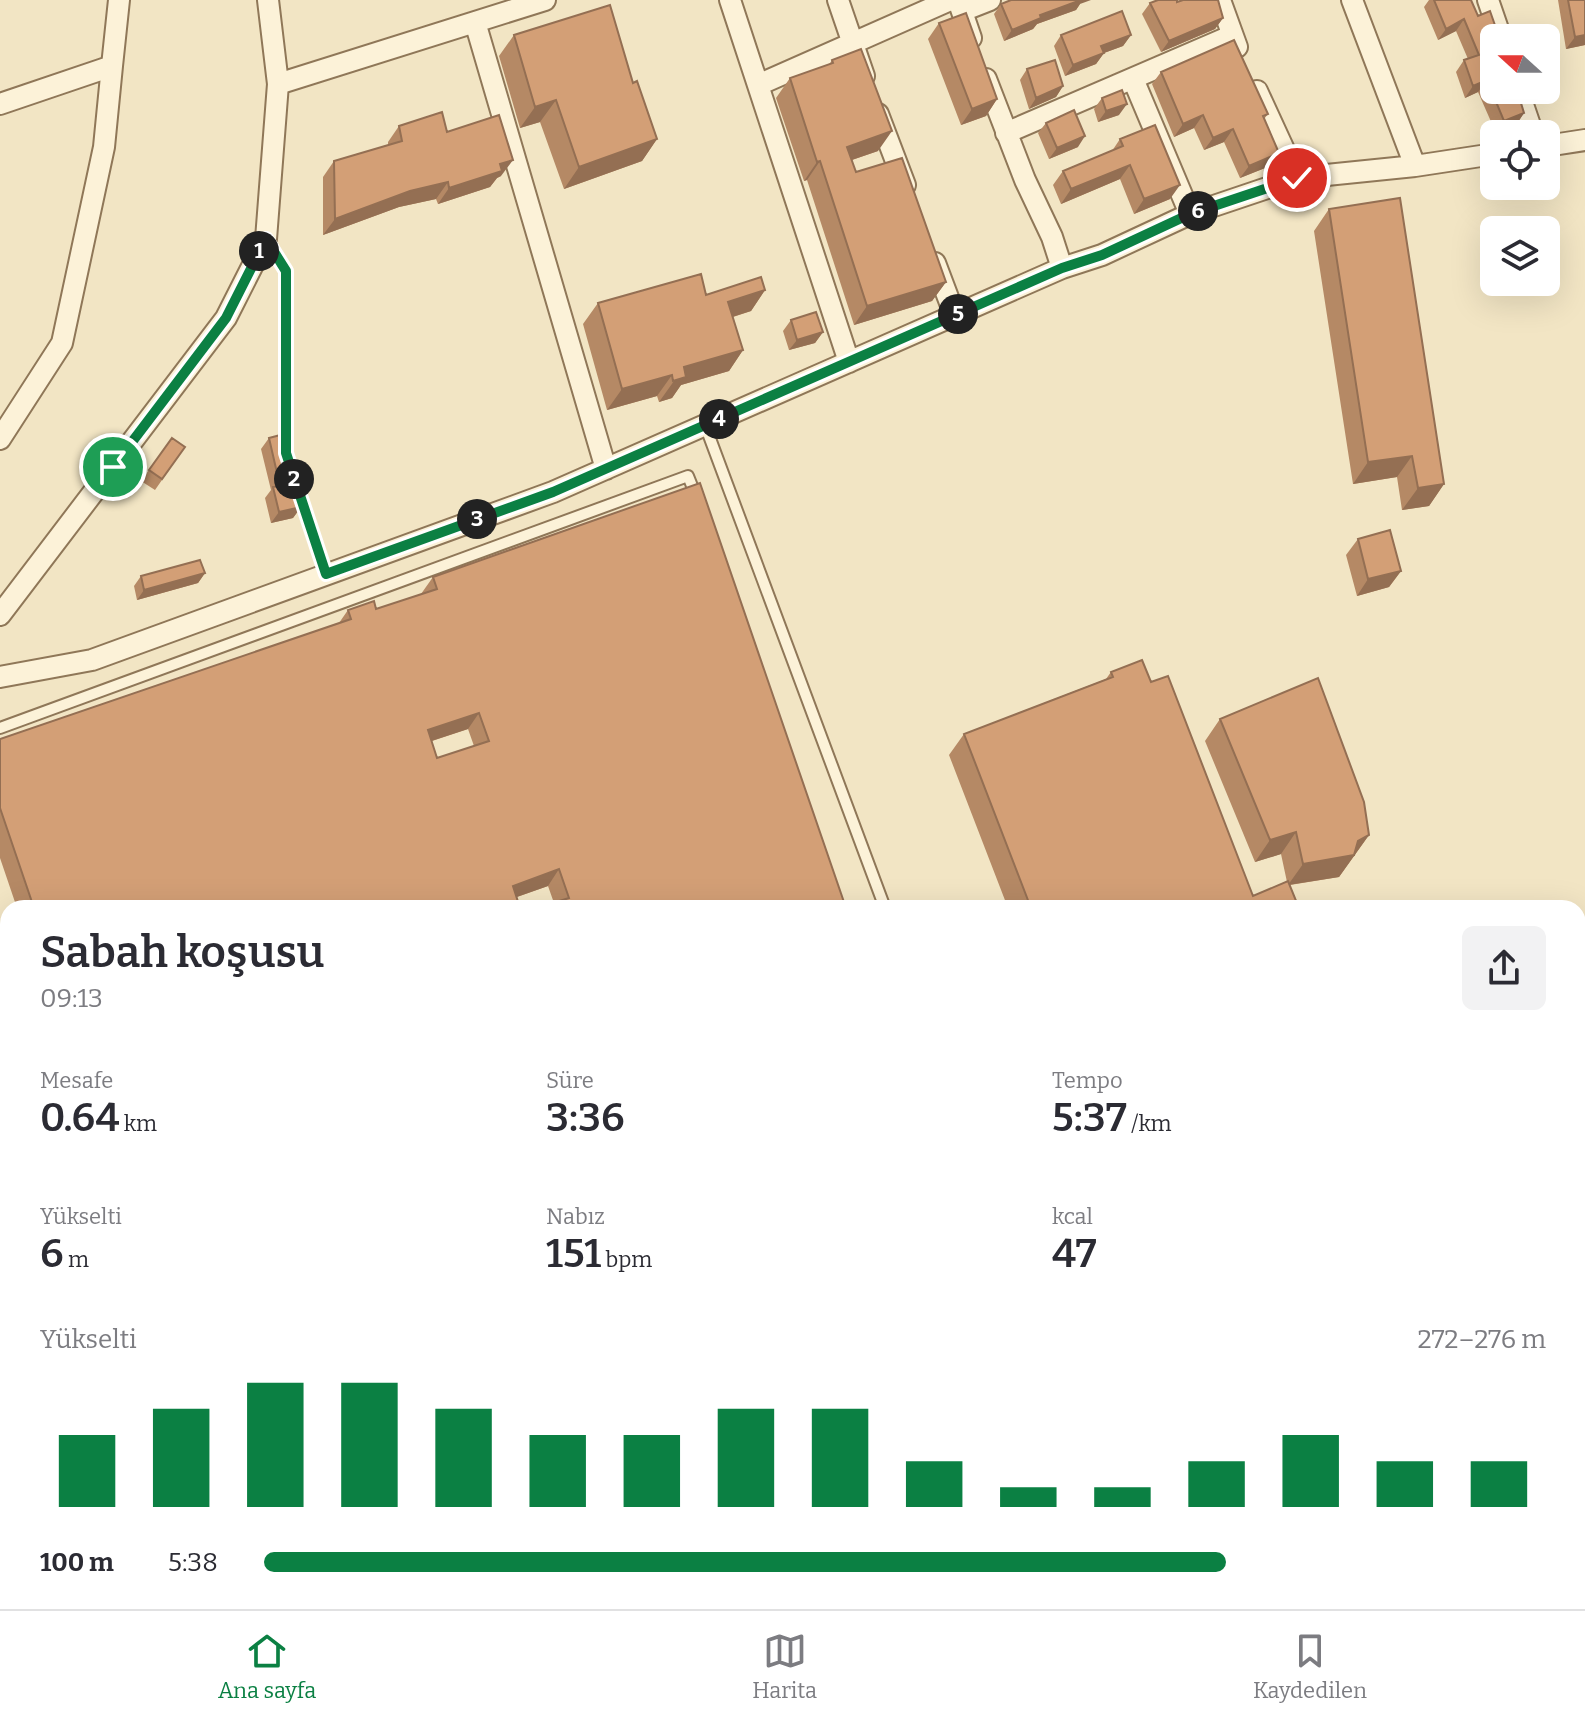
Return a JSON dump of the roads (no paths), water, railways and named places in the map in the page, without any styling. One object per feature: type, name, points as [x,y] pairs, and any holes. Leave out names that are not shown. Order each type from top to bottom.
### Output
[{"type":"street","points":[[0,439],[62,343],[104,147],[119,0]]},
{"type":"street","points":[[0,615],[226,318],[266,239],[278,84],[268,0]]},
{"type":"street","points":[[278,84],[545,0]]},
{"type":"street","points":[[730,0],[849,362]]},
{"type":"street","points":[[838,0],[911,201]]},
{"type":"street","points":[[758,85],[852,44],[957,4],[990,0]]},
{"type":"street","points":[[1220,0],[1231,36],[1297,178]]},
{"type":"street","points":[[1352,0],[1415,166]]},
{"type":"street","points":[[1488,0],[1496,24]]},
{"type":"street","points":[[957,4],[1062,268]]},
{"type":"street","points":[[475,22],[606,469]]},
{"type":"street","points":[[1006,133],[1231,36]]},
{"type":"street","points":[[0,104],[112,66]]},
{"type":"street","points":[[1133,79],[1190,214]]},
{"type":"street","points":[[1560,144],[1585,140]]},
{"type":"street","points":[[0,677],[92,660],[553,492],[1190,214],[1297,178],[1480,156]]},
{"type":"street","points":[[927,244],[955,316]]},
{"type":"lane","points":[[266,239],[286,271],[286,453],[326,574]]},
{"type":"lane","points":[[705,425],[882,900]]},
{"type":"lane","points":[[0,728],[688,476],[699,506]]}]
